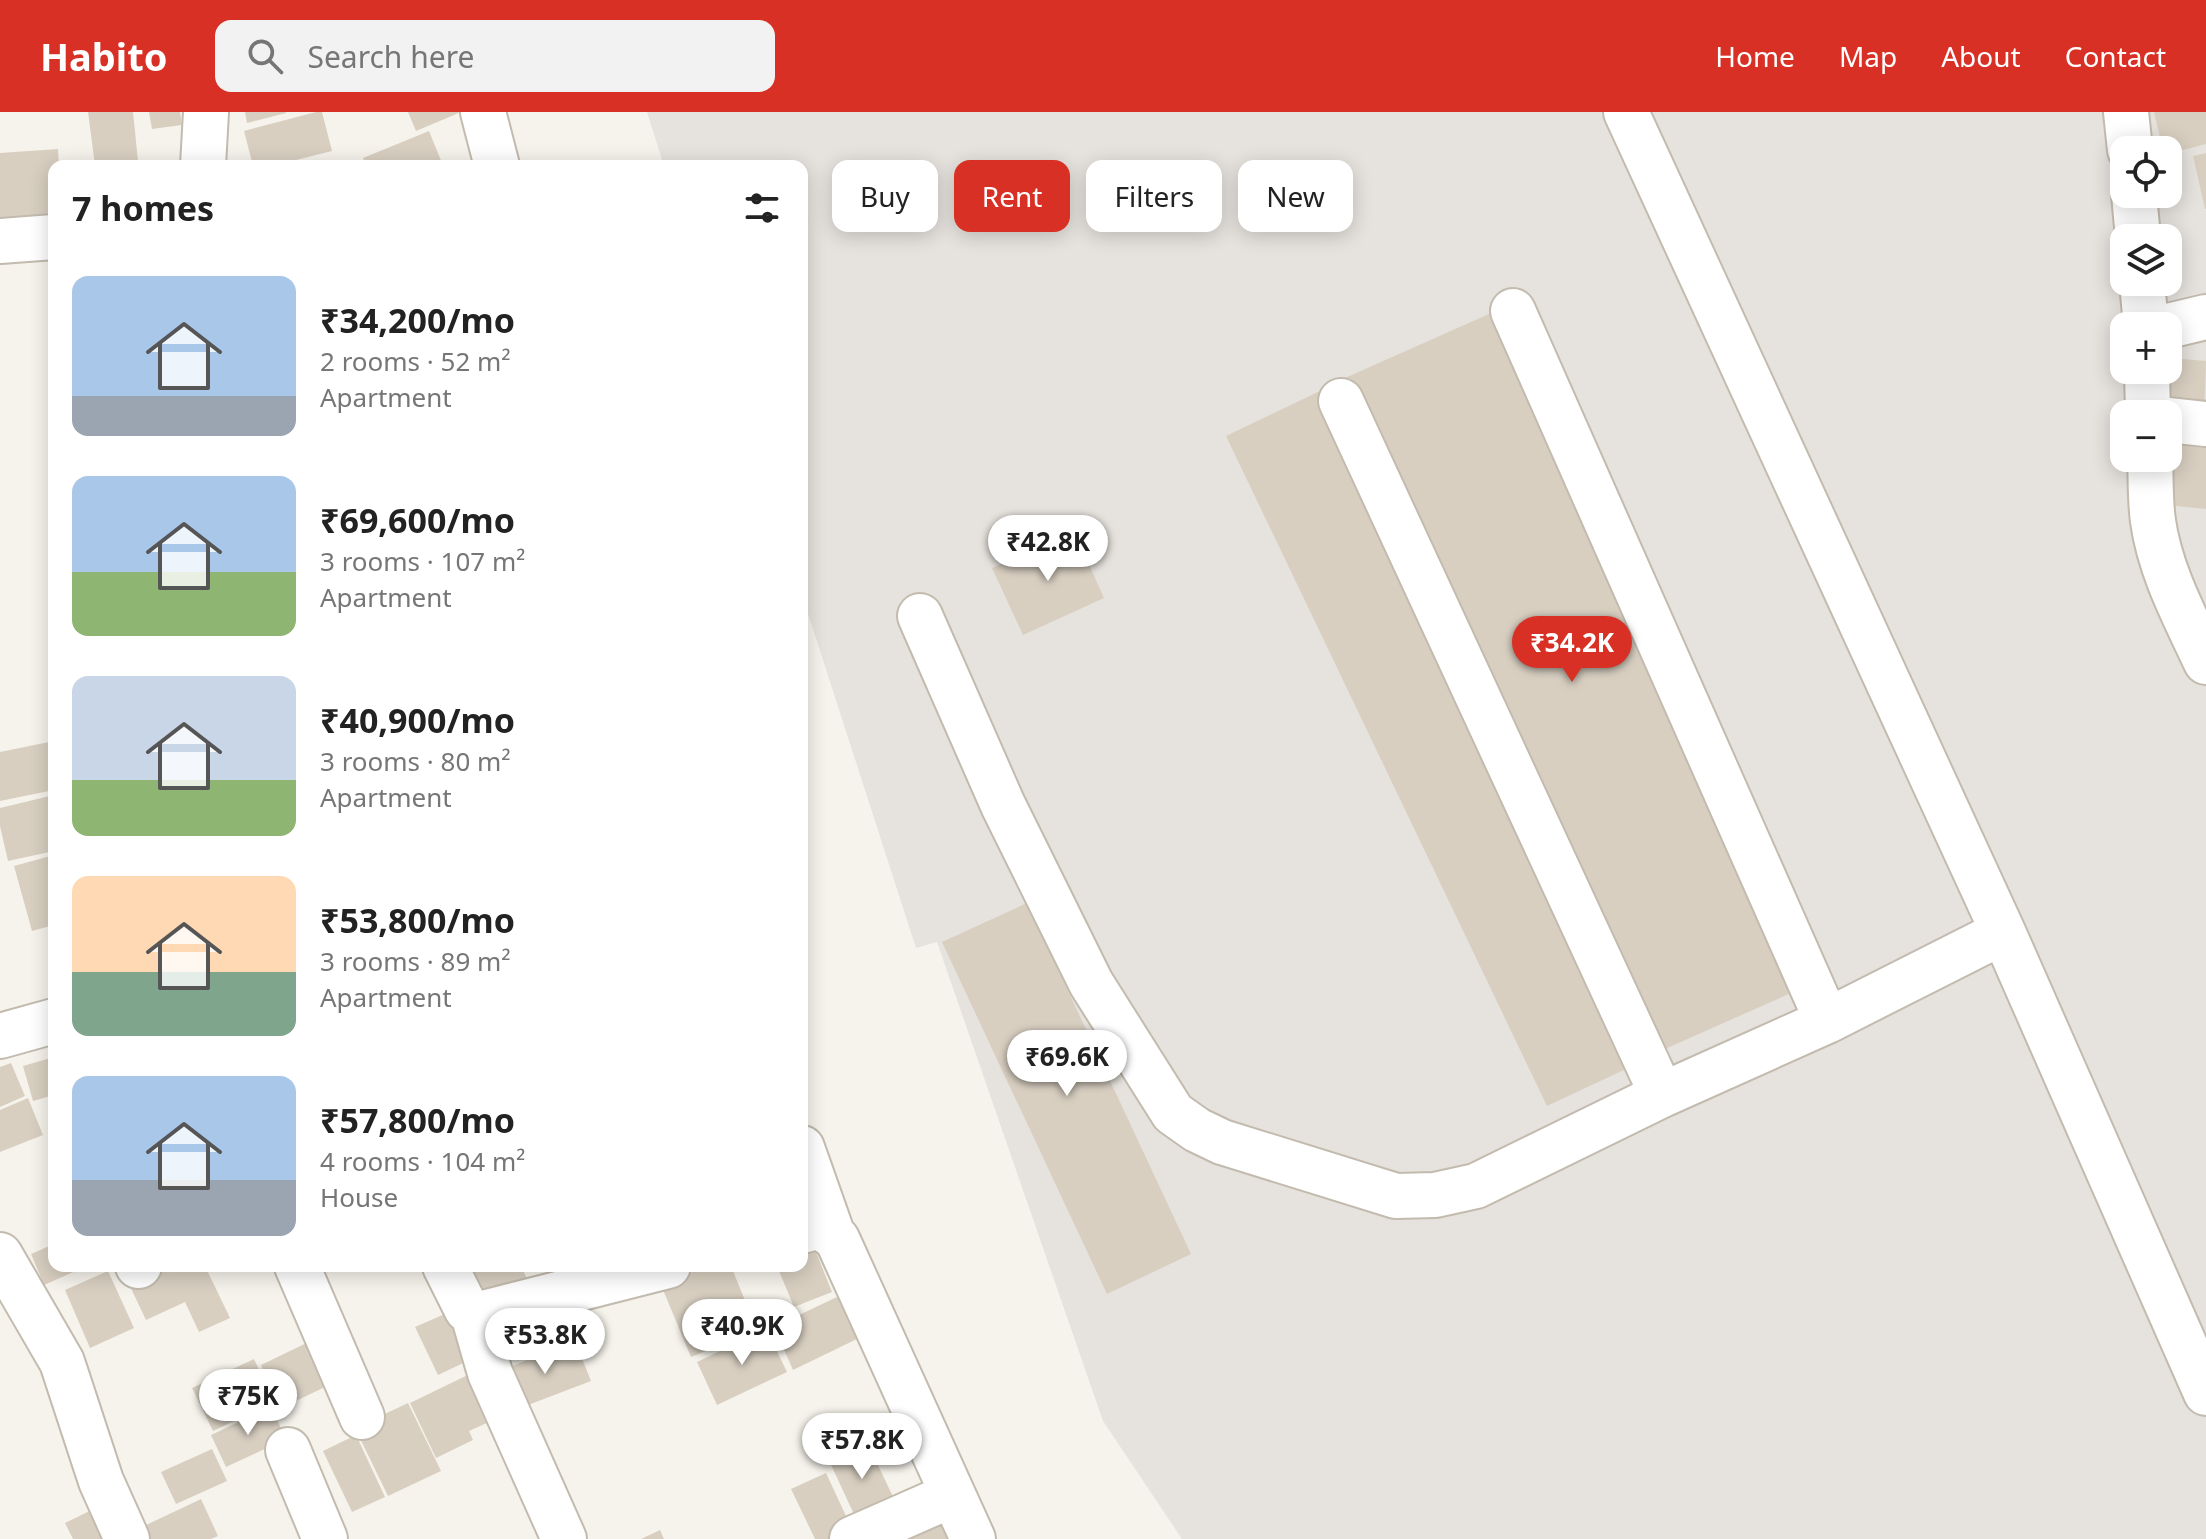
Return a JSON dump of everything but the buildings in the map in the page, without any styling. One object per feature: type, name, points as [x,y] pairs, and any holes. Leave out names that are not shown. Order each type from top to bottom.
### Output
[{"type":"street","points":[[203,160],[206,112]]},
{"type":"street","points":[[483,112],[495,160]]},
{"type":"street","points":[[1626,112],[2003,932],[2206,1393]]},
{"type":"street","points":[[2126,112],[2129,136]]},
{"type":"street","points":[[0,241],[48,237]]},
{"type":"street","points":[[1513,311],[1827,1021]]},
{"type":"street","points":[[2182,323],[2206,317]]},
{"type":"street","points":[[1341,401],[1662,1095]]},
{"type":"street","points":[[2182,421],[2206,424]]},
{"type":"street","points":[[2151,472],[2153,520],[2160,552],[2173,591],[2206,662]]},
{"type":"street","points":[[920,616],[1003,805],[1091,983],[1173,1113],[1197,1130],[1255,1153],[1396,1196],[1435,1195],[1476,1186],[1662,1095],[1827,1021],[2003,932]]},
{"type":"street","points":[[0,1036],[48,1023]]},
{"type":"street","points":[[808,1182],[817,1232],[973,1539]]},
{"type":"street","points":[[0,1255],[62,1362],[101,1481],[127,1539]]},
{"type":"street","points":[[300,1272],[362,1417]]},
{"type":"street","points":[[448,1272],[467,1310],[473,1314],[645,1272]]},
{"type":"street","points":[[473,1314],[494,1383],[564,1539]]},
{"type":"street","points":[[288,1450],[325,1539]]},
{"type":"street","points":[[852,1539],[952,1495]]},
{"type":"shaded area","points":[[647,112],[2206,112],[2206,1539],[1182,1539],[1103,1421],[937,942],[916,948],[808,614],[808,160],[662,160]]}]
